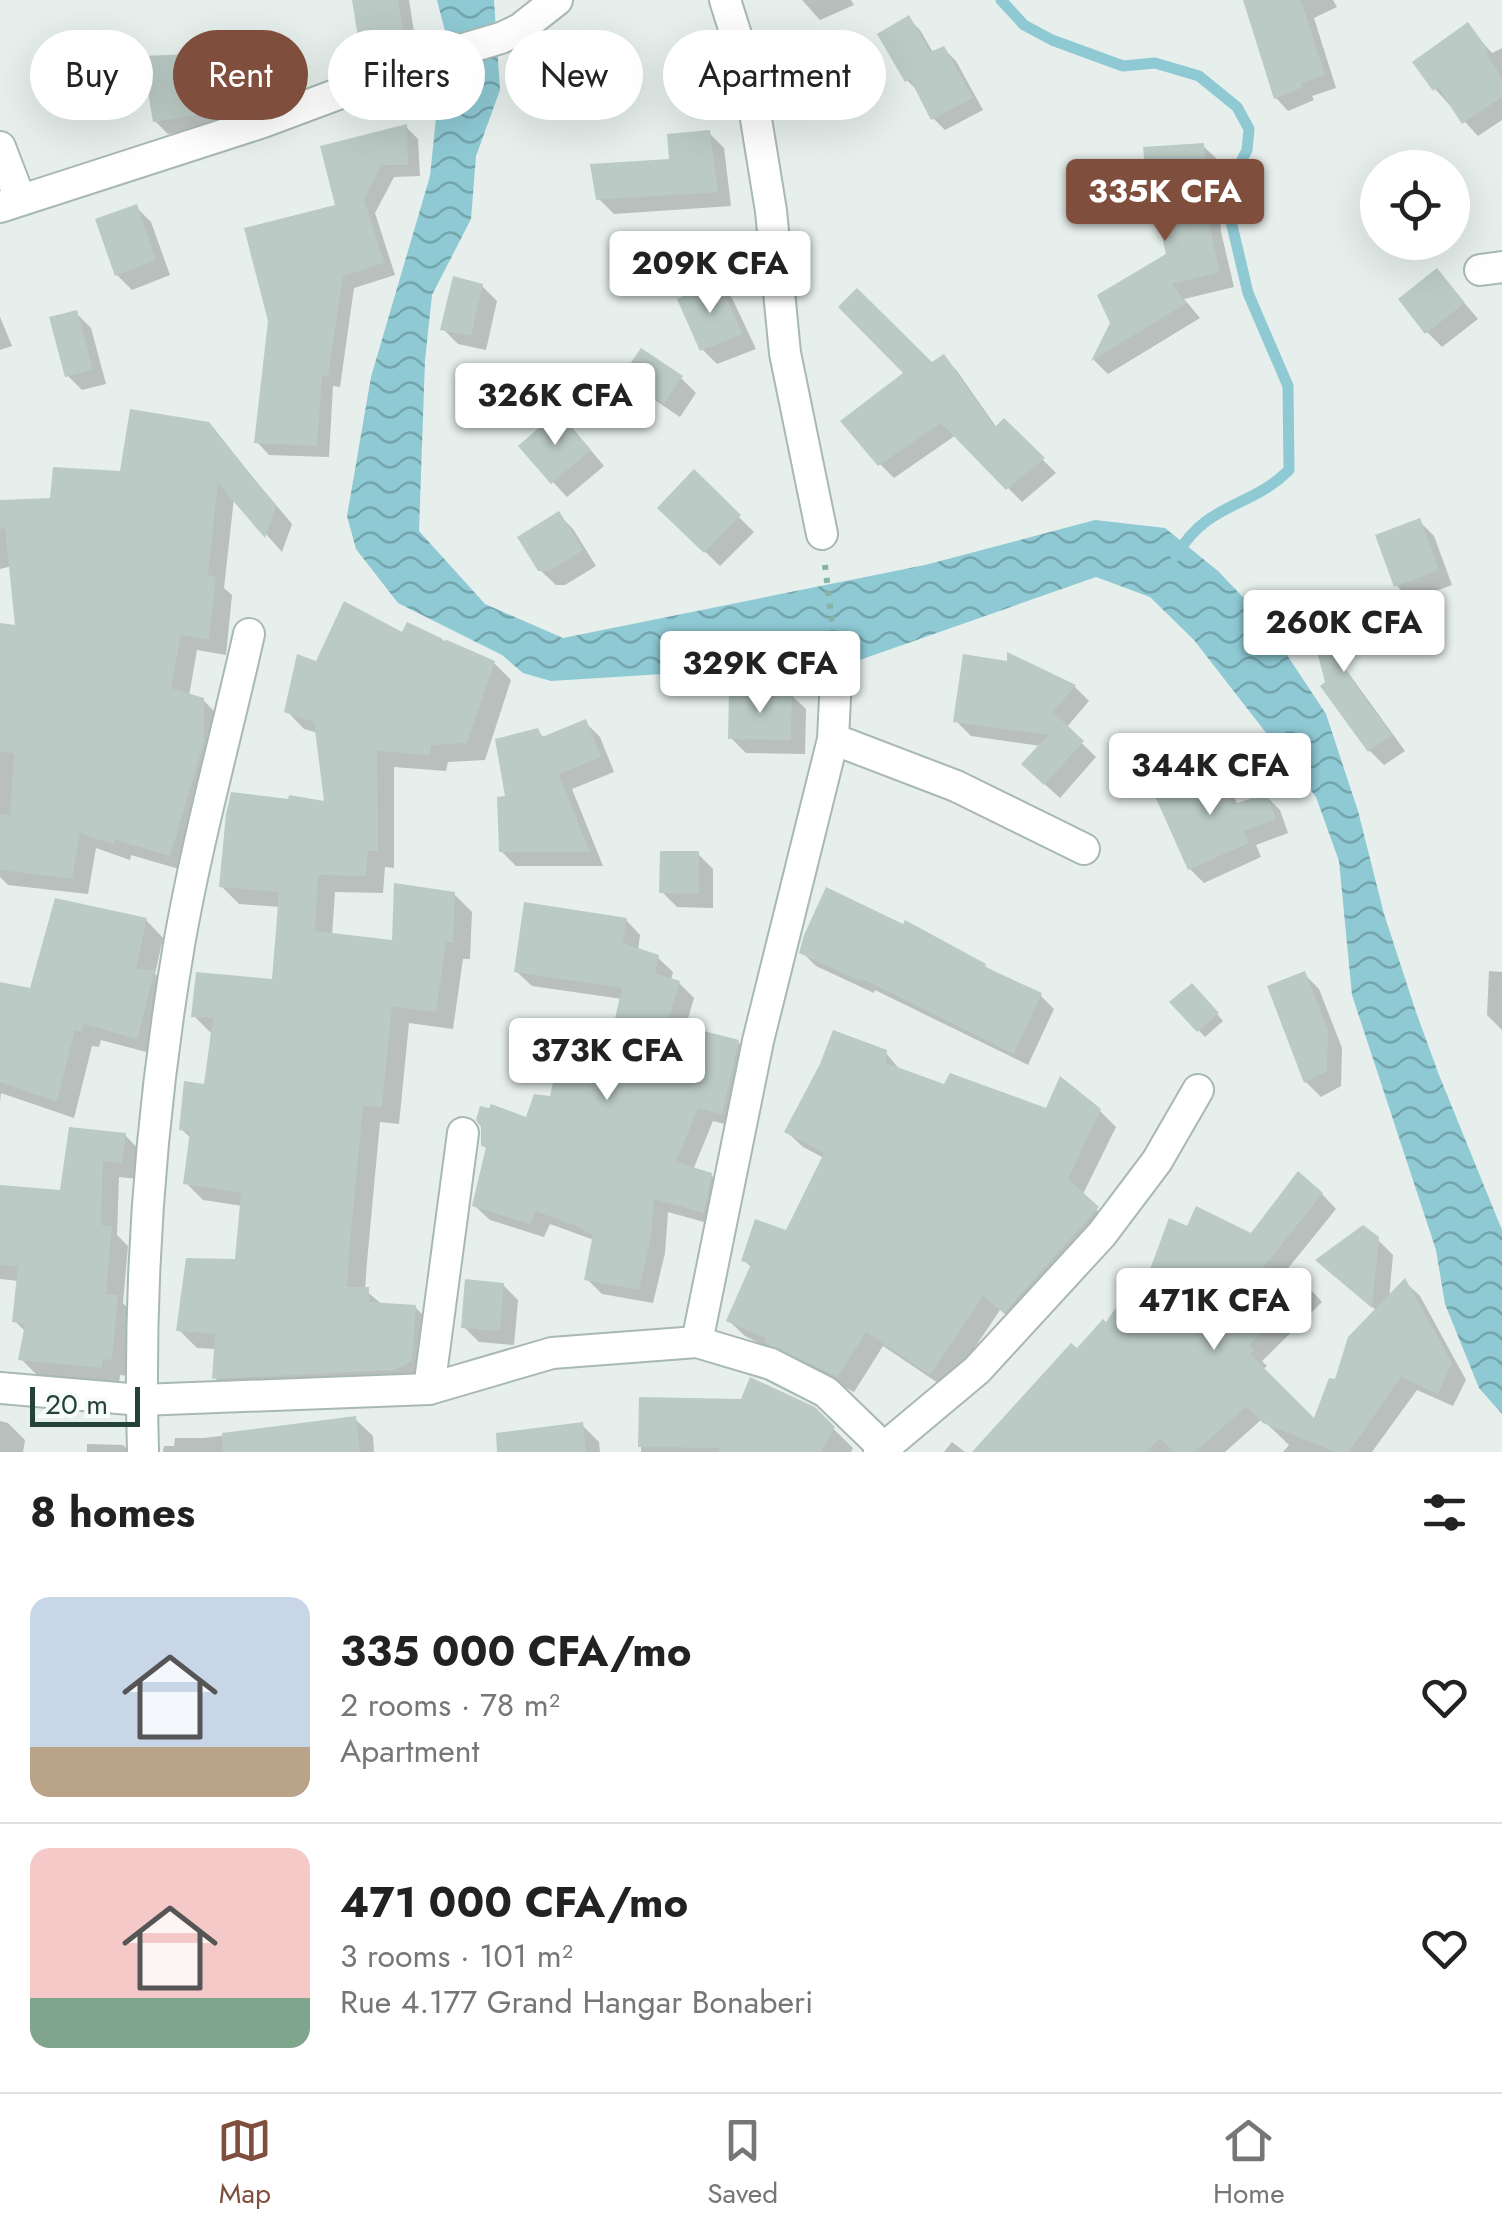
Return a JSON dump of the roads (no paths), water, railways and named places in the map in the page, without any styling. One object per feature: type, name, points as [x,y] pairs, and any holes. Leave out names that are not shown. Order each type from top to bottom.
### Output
[{"type":"street","points":[[0,147],[10,203],[263,122],[440,56],[501,38],[520,29],[557,0]]},
{"type":"street","points":[[725,0],[749,76],[771,211],[785,353],[822,534]]},
{"type":"street","points":[[143,1452],[156,1112],[180,944],[249,634]]},
{"type":"street","points":[[697,1342],[758,1041],[833,738],[836,666]]},
{"type":"street","points":[[833,738],[956,786],[1084,848]]},
{"type":"street","points":[[0,1388],[142,1400],[430,1389],[552,1354],[697,1342],[771,1364],[826,1392],[884,1451],[977,1370],[1102,1234],[1156,1161],[1198,1090]]},
{"type":"street","points":[[430,1389],[463,1133]]},
{"type":"water","points":[[437,0],[494,0],[500,90],[476,156],[471,219],[432,295],[425,360],[419,531],[485,604],[563,638],[925,565],[1095,520],[1165,528],[1218,571],[1262,617],[1326,714],[1416,1012],[1502,1230],[1502,1414],[1479,1388],[1445,1304],[1436,1250],[1352,995],[1339,861],[1316,797],[1194,640],[1150,597],[1096,577],[854,662],[551,681],[523,673],[502,655],[398,603],[356,549],[347,516],[371,377],[430,176],[436,120],[485,120],[485,30],[445,30]]},
{"type":"waterway","points":[[1001,0],[1024,25],[1052,40],[1123,66],[1155,63],[1199,76],[1237,107],[1249,129],[1247,150],[1236,172],[1229,204],[1248,293],[1288,386],[1289,470],[1202,525],[1176,556]]}]
